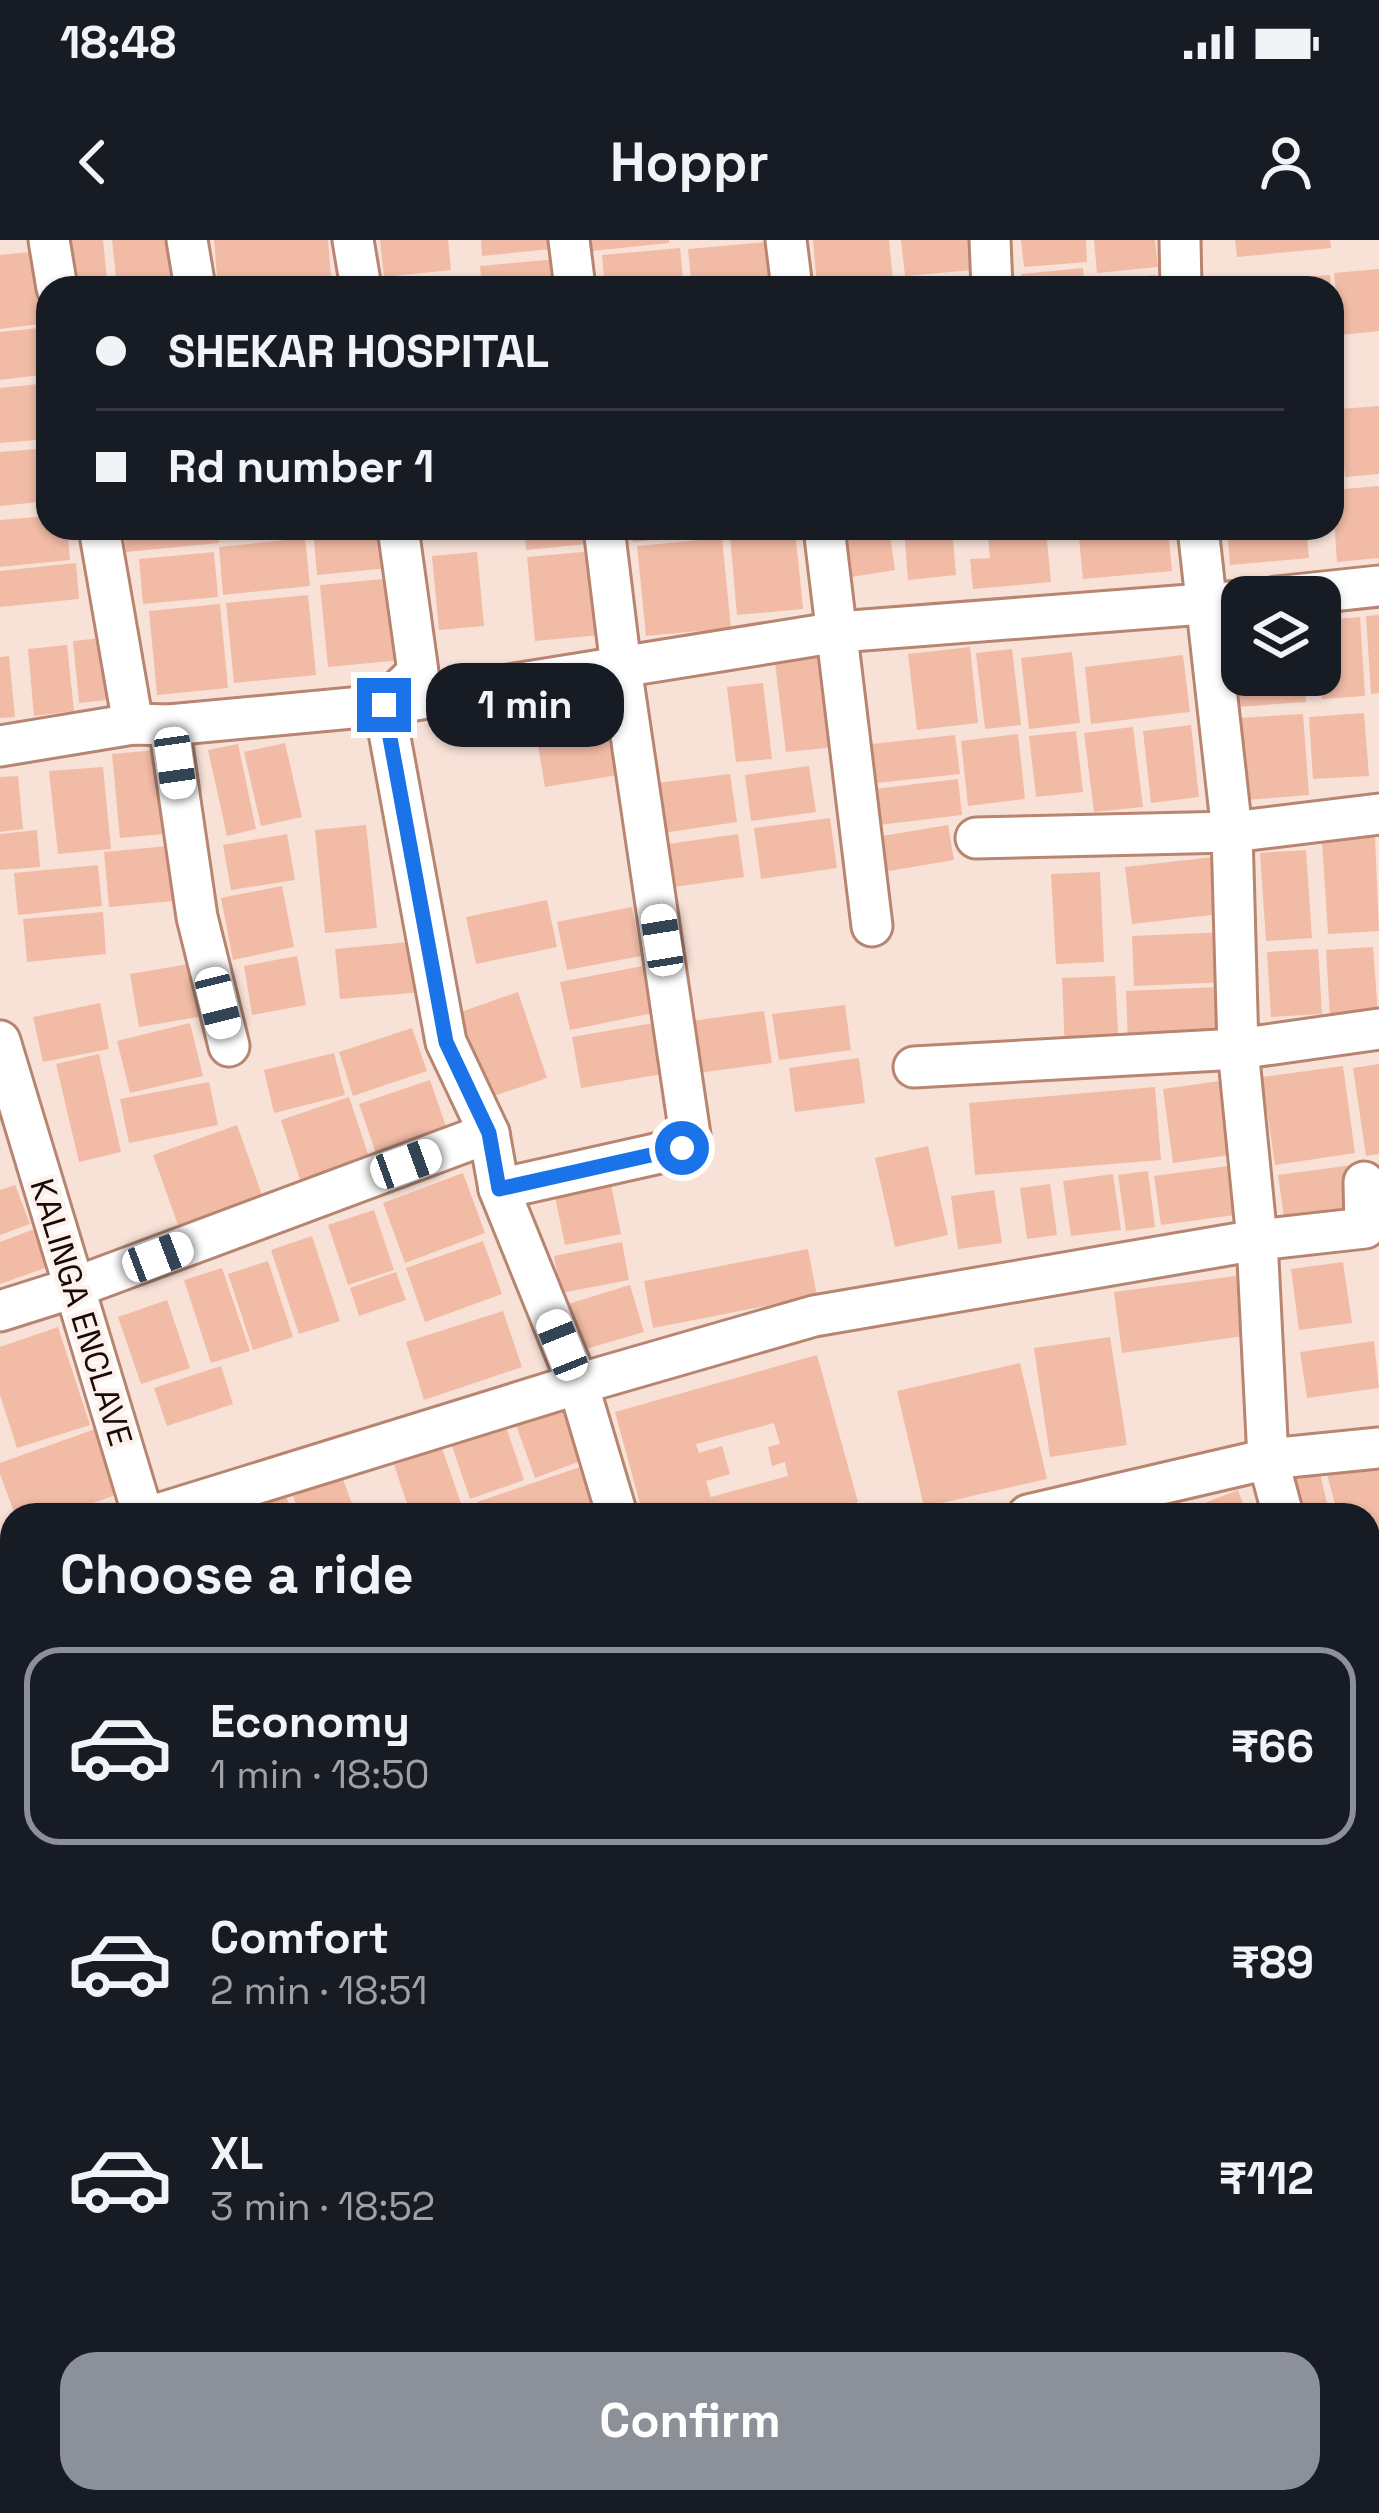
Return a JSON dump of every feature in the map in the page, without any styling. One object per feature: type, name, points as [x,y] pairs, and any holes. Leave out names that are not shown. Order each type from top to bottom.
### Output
[{"type":"street","points":[[49,240],[55,276]]},
{"type":"street","points":[[187,240],[193,276]]},
{"type":"street","points":[[353,240],[359,276]]},
{"type":"street","points":[[569,240],[574,276]]},
{"type":"street","points":[[786,240],[790,276]]},
{"type":"street","points":[[990,240],[992,276]]},
{"type":"street","points":[[1180,240],[1181,276]]},
{"type":"street","points":[[102,540],[229,1046]]},
{"type":"street","points":[[384,705],[418,672],[400,540]]},
{"type":"street","points":[[499,1189],[682,1148],[690,1135],[605,540]]},
{"type":"street","points":[[826,540],[872,926]]},
{"type":"street","points":[[1202,540],[1221,594]]},
{"type":"street","points":[[1341,590],[1379,586]]},
{"type":"street","points":[[0,746],[151,724],[384,705],[838,632],[1221,603]]},
{"type":"street","points":[[1227,696],[1238,1048],[1257,1240],[1268,1459],[1280,1503]]},
{"type":"street","points":[[384,705],[446,1042],[489,1133],[499,1189],[578,1384],[613,1503]]},
{"type":"street","points":[[976,838],[1232,832],[1379,814]]},
{"type":"street","points":[[914,1066],[1238,1048],[1379,1029]]},
{"type":"street","name":"KALINGA ENCLAVE","points":[[0,1041],[139,1503]]},
{"type":"street","points":[[0,1311],[489,1133]]},
{"type":"street","points":[[194,1503],[814,1316],[1257,1240],[1365,1228],[1364,1182]]},
{"type":"street","points":[[1079,1503],[1268,1459],[1379,1448]]},
{"type":"building","points":[[54,240],[103,240],[107,276],[59,276]]},
{"type":"building","points":[[112,240],[179,240],[184,276],[116,276]]},
{"type":"building","points":[[214,240],[328,240],[331,276],[217,276]]},
{"type":"building","points":[[380,240],[448,240],[451,270],[384,276]]},
{"type":"building","points":[[481,240],[550,240],[551,249],[482,256]]},
{"type":"building","points":[[590,240],[669,240],[669,243],[591,251]]},
{"type":"building","points":[[813,240],[889,240],[893,276],[816,276]]},
{"type":"building","points":[[901,240],[981,240],[984,269],[905,276]]},
{"type":"building","points":[[1021,240],[1086,240],[1087,262],[1024,267]]},
{"type":"building","points":[[1094,240],[1155,240],[1158,267],[1097,273]]},
{"type":"building","points":[[1235,240],[1330,240],[1331,248],[1237,257]]},
{"type":"building","points":[[766,242],[769,276],[691,276],[688,249]]},
{"type":"building","points":[[680,248],[683,276],[604,276],[602,255]]},
{"type":"building","points":[[49,250],[49,276],[36,276],[36,324],[0,329],[0,255]]},
{"type":"building","points":[[567,258],[569,276],[481,276],[480,266]]},
{"type":"building","points":[[1083,268],[1084,276],[1021,276]]},
{"type":"building","points":[[1379,269],[1379,331],[1344,335],[1344,276],[1334,273]]},
{"type":"building","points":[[36,328],[36,376],[0,380],[0,332]]},
{"type":"building","points":[[36,384],[36,440],[0,443],[0,388]]},
{"type":"building","points":[[1379,406],[1379,474],[1345,477],[1344,409]]},
{"type":"building","points":[[36,449],[36,502],[0,506],[0,452]]},
{"type":"building","points":[[1379,486],[1379,558],[1337,562],[1335,540],[1344,540],[1344,489]]},
{"type":"building","points":[[36,517],[36,540],[68,540],[70,560],[0,567],[0,520]]},
{"type":"building","points":[[125,540],[219,543],[126,552]]},
{"type":"building","points":[[305,540],[310,586],[223,595],[219,547]]},
{"type":"building","points":[[314,540],[397,540],[399,567],[317,575]]},
{"type":"building","points":[[525,540],[596,543],[526,550]]},
{"type":"building","points":[[722,540],[731,628],[646,636],[637,546]]},
{"type":"building","points":[[730,540],[796,540],[803,609],[737,615]]},
{"type":"building","points":[[846,540],[891,540],[895,570],[851,577]]},
{"type":"building","points":[[905,540],[953,540],[956,575],[908,580]]},
{"type":"building","points":[[988,540],[1047,540],[1051,582],[973,589],[970,559],[990,558]]},
{"type":"building","points":[[1079,540],[1169,540],[1172,571],[1083,579]]},
{"type":"building","points":[[1228,540],[1307,540],[1309,558],[1230,565]]},
{"type":"building","points":[[604,550],[612,634],[535,641],[527,557]]},
{"type":"building","points":[[214,552],[218,597],[143,604],[139,559]]},
{"type":"building","points":[[477,552],[484,626],[439,630],[432,556]]},
{"type":"building","points":[[76,563],[79,599],[0,607],[0,571]]},
{"type":"building","points":[[394,578],[402,660],[328,667],[320,585]]},
{"type":"building","points":[[308,595],[316,675],[234,683],[226,603]]},
{"type":"building","points":[[220,604],[228,688],[157,695],[149,611]]},
{"type":"building","points":[[1379,615],[1379,693],[1371,694],[1366,616]]},
{"type":"building","points":[[1360,617],[1365,696],[1322,699],[1341,696],[1341,618]]},
{"type":"building","points":[[111,637],[117,699],[79,703],[73,641]]},
{"type":"building","points":[[67,645],[74,711],[34,716],[28,649]]},
{"type":"building","points":[[970,647],[978,723],[917,730],[908,654]]},
{"type":"building","points":[[1012,649],[1021,725],[985,729],[976,653]]},
{"type":"building","points":[[1072,652],[1080,723],[1029,729],[1021,658]]},
{"type":"building","points":[[1183,655],[1190,712],[1091,724],[1085,667]]},
{"type":"building","points":[[9,656],[15,717],[0,718],[0,657]]},
{"type":"building","points":[[825,657],[836,747],[786,752],[775,663]]},
{"type":"building","points":[[763,683],[772,759],[736,762],[727,687]]},
{"type":"building","points":[[1236,696],[1306,696],[1306,702],[1237,707]]},
{"type":"building","points":[[605,697],[618,775],[545,787],[532,709]]},
{"type":"building","points":[[1364,713],[1369,776],[1313,779],[1309,717]]},
{"type":"building","points":[[1303,714],[1309,795],[1245,800],[1239,718]]},
{"type":"building","points":[[1191,725],[1199,797],[1151,803],[1143,731]]},
{"type":"building","points":[[1133,727],[1143,807],[1094,812],[1084,733]]},
{"type":"building","points":[[1076,731],[1083,792],[1036,797],[1029,736]]},
{"type":"building","points":[[1018,734],[1025,799],[968,806],[961,741]]},
{"type":"building","points":[[955,735],[960,774],[867,784],[863,745]]},
{"type":"building","points":[[285,743],[302,817],[261,826],[244,752]]},
{"type":"building","points":[[238,744],[256,829],[227,836],[208,750]]},
{"type":"building","points":[[168,749],[176,833],[120,838],[112,754]]},
{"type":"building","points":[[809,766],[816,812],[751,821],[745,775]]},
{"type":"building","points":[[103,767],[111,849],[58,854],[49,771]]},
{"type":"building","points":[[730,774],[737,822],[663,833],[657,783]]},
{"type":"building","points":[[18,776],[23,829],[0,832],[0,777]]},
{"type":"building","points":[[958,779],[962,815],[879,825],[874,789]]},
{"type":"building","points":[[830,818],[837,868],[761,879],[754,828]]},
{"type":"building","points":[[366,825],[377,928],[325,933],[315,830]]},
{"type":"building","points":[[948,825],[954,860],[883,872],[876,837]]},
{"type":"building","points":[[37,830],[40,867],[0,870],[0,834]]},
{"type":"building","points":[[287,834],[295,880],[231,890],[223,845]]},
{"type":"building","points":[[738,834],[744,877],[674,887],[668,844]]},
{"type":"building","points":[[1375,837],[1379,931],[1328,934],[1322,841]]},
{"type":"building","points":[[179,845],[184,900],[109,907],[104,852]]},
{"type":"building","points":[[1306,850],[1312,938],[1266,941],[1260,853]]},
{"type":"building","points":[[1222,856],[1229,913],[1132,924],[1125,867]]},
{"type":"building","points":[[98,865],[102,906],[18,915],[14,873]]},
{"type":"building","points":[[1100,872],[1104,962],[1056,964],[1051,874]]},
{"type":"building","points":[[282,886],[294,947],[233,960],[221,898]]},
{"type":"building","points":[[547,900],[557,947],[476,964],[466,917]]},
{"type":"building","points":[[632,907],[641,956],[567,970],[557,922]]},
{"type":"building","points":[[103,912],[106,954],[27,962],[23,919]]},
{"type":"building","points":[[1228,932],[1230,982],[1134,986],[1132,936]]},
{"type":"building","points":[[419,941],[424,992],[340,999],[335,949]]},
{"type":"building","points":[[1373,947],[1378,1014],[1330,1017],[1326,950]]},
{"type":"building","points":[[1318,949],[1322,1014],[1271,1017],[1267,952]]},
{"type":"building","points":[[297,956],[306,1005],[252,1015],[244,966]]},
{"type":"building","points":[[200,962],[210,1015],[139,1027],[130,974]]},
{"type":"building","points":[[643,966],[653,1013],[570,1030],[560,982]]},
{"type":"building","points":[[1115,976],[1119,1048],[1065,1050],[1062,978]]},
{"type":"building","points":[[1220,987],[1223,1039],[1128,1044],[1126,991]]},
{"type":"building","points":[[518,992],[547,1078],[485,1099],[455,1014]]},
{"type":"building","points":[[100,1003],[109,1049],[43,1062],[33,1017]]},
{"type":"building","points":[[845,1005],[851,1050],[779,1060],[772,1014]]},
{"type":"building","points":[[764,1011],[772,1063],[698,1073],[691,1021]]},
{"type":"building","points":[[659,1022],[668,1073],[581,1088],[572,1037]]},
{"type":"building","points":[[190,1023],[203,1076],[130,1093],[117,1041]]},
{"type":"building","points":[[412,1028],[427,1071],[353,1096],[339,1052]]},
{"type":"building","points":[[334,1053],[345,1095],[274,1113],[264,1070]]},
{"type":"building","points":[[99,1054],[121,1152],[79,1162],[56,1064]]},
{"type":"building","points":[[859,1058],[865,1103],[795,1112],[789,1068]]},
{"type":"building","points":[[1379,1064],[1379,1154],[1366,1156],[1353,1068]]},
{"type":"building","points":[[1343,1066],[1355,1153],[1275,1165],[1262,1077]]},
{"type":"building","points":[[430,1080],[449,1135],[378,1159],[359,1104]]},
{"type":"building","points":[[1227,1080],[1237,1154],[1173,1163],[1163,1089]]},
{"type":"building","points":[[209,1082],[218,1125],[129,1143],[120,1099]]},
{"type":"building","points":[[1155,1087],[1161,1160],[975,1175],[969,1103]]},
{"type":"building","points":[[349,1097],[371,1163],[302,1186],[281,1120]]},
{"type":"building","points":[[237,1125],[262,1195],[178,1225],[153,1155]]},
{"type":"building","points":[[928,1146],[948,1235],[895,1247],[875,1158]]},
{"type":"building","points":[[1353,1165],[1360,1222],[1286,1232],[1278,1175]]},
{"type":"building","points":[[1228,1166],[1235,1215],[1161,1225],[1154,1176]]},
{"type":"building","points":[[1148,1171],[1155,1227],[1126,1231],[1118,1175]]},
{"type":"building","points":[[463,1173],[485,1233],[405,1263],[383,1203]]},
{"type":"building","points":[[1113,1174],[1121,1230],[1071,1236],[1063,1181]]},
{"type":"building","points":[[609,1175],[621,1234],[565,1245],[553,1187]]},
{"type":"building","points":[[1050,1184],[1057,1235],[1027,1239],[1020,1188]]},
{"type":"building","points":[[15,1185],[30,1224],[0,1235],[0,1190]]},
{"type":"building","points":[[994,1190],[1002,1243],[958,1249],[951,1196]]},
{"type":"building","points":[[374,1210],[394,1270],[348,1285],[328,1225]]},
{"type":"building","points":[[37,1228],[51,1266],[0,1284],[0,1242]]},
{"type":"building","points":[[312,1236],[340,1321],[299,1334],[271,1250]]},
{"type":"building","points":[[483,1241],[502,1294],[425,1322],[406,1268]]},
{"type":"building","points":[[622,1242],[629,1280],[561,1293],[554,1256]]},
{"type":"building","points":[[808,1249],[817,1296],[653,1328],[644,1281]]},
{"type":"building","points":[[268,1261],[293,1337],[253,1350],[228,1274]]},
{"type":"building","points":[[1343,1262],[1352,1323],[1299,1330],[1291,1269]]},
{"type":"building","points":[[222,1268],[250,1351],[211,1363],[184,1280]]},
{"type":"building","points":[[396,1272],[406,1300],[359,1316],[350,1288]]},
{"type":"building","points":[[1236,1276],[1244,1336],[1122,1353],[1114,1292]]},
{"type":"building","points":[[630,1285],[644,1332],[582,1350],[568,1304]]},
{"type":"building","points":[[167,1300],[190,1368],[141,1384],[118,1317]]},
{"type":"building","points":[[503,1311],[522,1367],[424,1400],[406,1342]]},
{"type":"building","points":[[58,1327],[90,1425],[17,1448],[0,1395],[0,1347]]},
{"type":"building","points":[[1110,1337],[1127,1445],[1050,1457],[1034,1348]]},
{"type":"building","points":[[1374,1341],[1379,1388],[1307,1398],[1300,1352]]},
{"type":"building","points":[[817,1355],[858,1502],[640,1503],[615,1412]],"holes":[[[774,1423],[780,1444],[768,1447],[772,1466],[785,1462],[788,1476],[711,1497],[706,1481],[730,1474],[722,1446],[699,1453],[696,1444]]]},
{"type":"building","points":[[1020,1363],[1047,1479],[923,1503],[897,1391]]},
{"type":"building","points":[[221,1366],[233,1404],[167,1426],[154,1388]]},
{"type":"building","points":[[563,1409],[581,1461],[535,1478],[516,1425]]},
{"type":"building","points":[[505,1424],[524,1480],[470,1499],[451,1443]]},
{"type":"building","points":[[98,1428],[121,1493],[93,1503],[11,1503],[0,1463]]},
{"type":"building","points":[[442,1448],[461,1503],[407,1503],[394,1465]]},
{"type":"building","points":[[1374,1453],[1379,1503],[1335,1503],[1325,1467]]},
{"type":"building","points":[[580,1467],[592,1503],[477,1503]]},
{"type":"building","points":[[1319,1470],[1327,1503],[1295,1503],[1289,1478]]},
{"type":"building","points":[[343,1479],[352,1503],[296,1503],[293,1496]]},
{"type":"building","points":[[1238,1490],[1243,1503],[1205,1503]]},
{"type":"route","points":[[384,705],[446,1042],[489,1133],[499,1189],[682,1148]]}]
